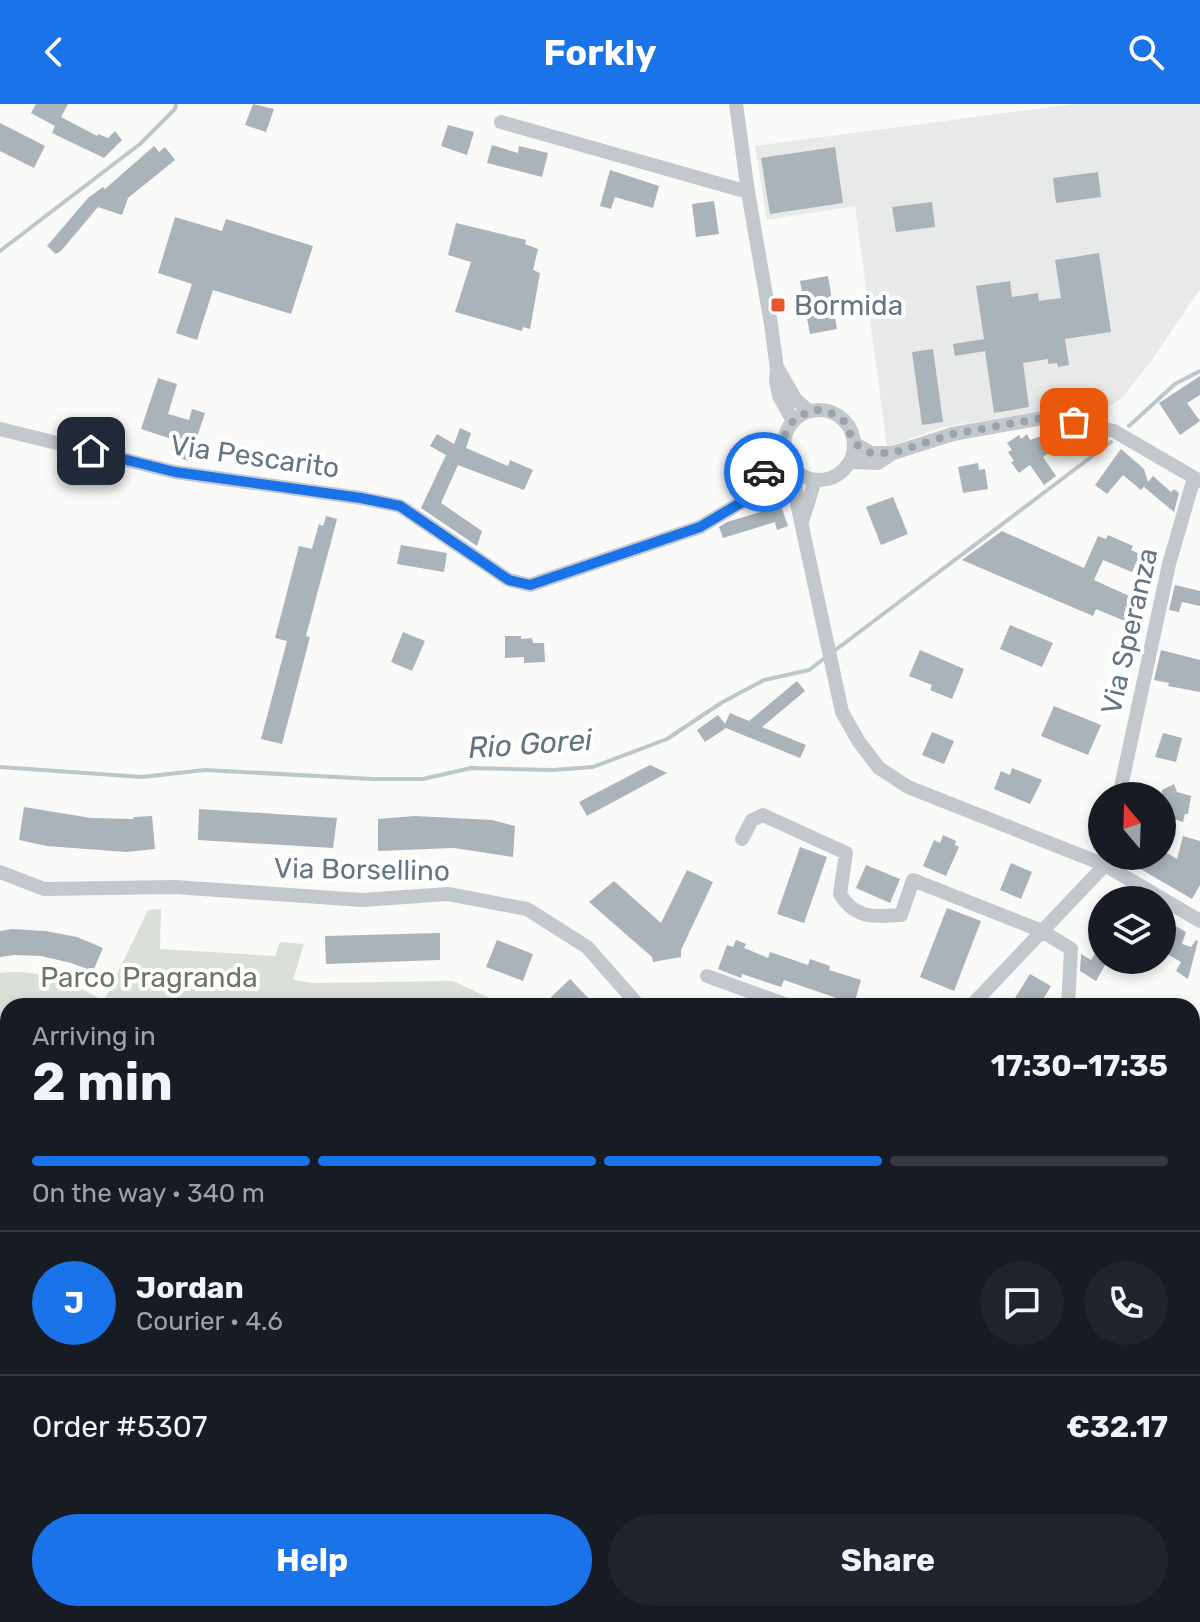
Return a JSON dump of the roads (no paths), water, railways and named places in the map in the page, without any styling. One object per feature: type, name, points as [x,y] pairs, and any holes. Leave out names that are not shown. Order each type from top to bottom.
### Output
[{"type":"street","points":[[736,104],[777,369],[776,381],[779,396],[793,421]]},
{"type":"street","points":[[501,122],[748,192]]},
{"type":"street","points":[[777,369],[796,400],[809,411]]},
{"type":"street","points":[[747,499],[793,421],[809,411],[819,410],[837,415],[845,422],[854,443],[850,462],[835,476],[815,480],[792,467]]},
{"type":"street","points":[[850,462],[878,463],[893,453],[953,434],[1043,418],[1114,431],[1197,480]]},
{"type":"street","name":"Via Pescarito","points":[[0,429],[175,472],[348,495],[400,506],[509,580],[530,585],[700,527],[792,467]]},
{"type":"street","points":[[784,439],[784,451],[792,467],[833,677],[842,712],[859,742],[879,768],[908,787],[1088,854]]},
{"type":"street","points":[[854,443],[871,453],[893,453]]},
{"type":"street","points":[[802,522],[815,480]]},
{"type":"street","name":"Via Speranza","points":[[1122,782],[1169,564],[1197,480]]},
{"type":"street","points":[[742,839],[752,820],[763,815],[846,853],[840,894],[847,906],[870,917],[901,915],[913,880],[1042,931],[1071,949],[1068,998]]},
{"type":"street","points":[[979,998],[1098,870]]},
{"type":"street","points":[[1120,870],[1200,921]]},
{"type":"street","name":"Via Borsellino","points":[[0,872],[44,889],[175,887],[362,900],[448,894],[527,909],[587,947],[632,998]]},
{"type":"street","points":[[707,976],[768,998]]},
{"type":"waterway","points":[[0,251],[140,144],[175,109],[176,104]]},
{"type":"waterway","points":[[1129,426],[1175,384],[1200,371]]},
{"type":"waterway","name":"Rio Gorei","points":[[0,767],[142,777],[205,770],[373,779],[423,779],[471,768],[553,770],[593,767],[667,739],[721,703],[764,680],[809,670],[1111,442]]},
{"type":"place","name":"Bormida","points":[[778,305]]},
{"type":"park label","name":"Parco Pragranda","points":[[149,977]]}]
